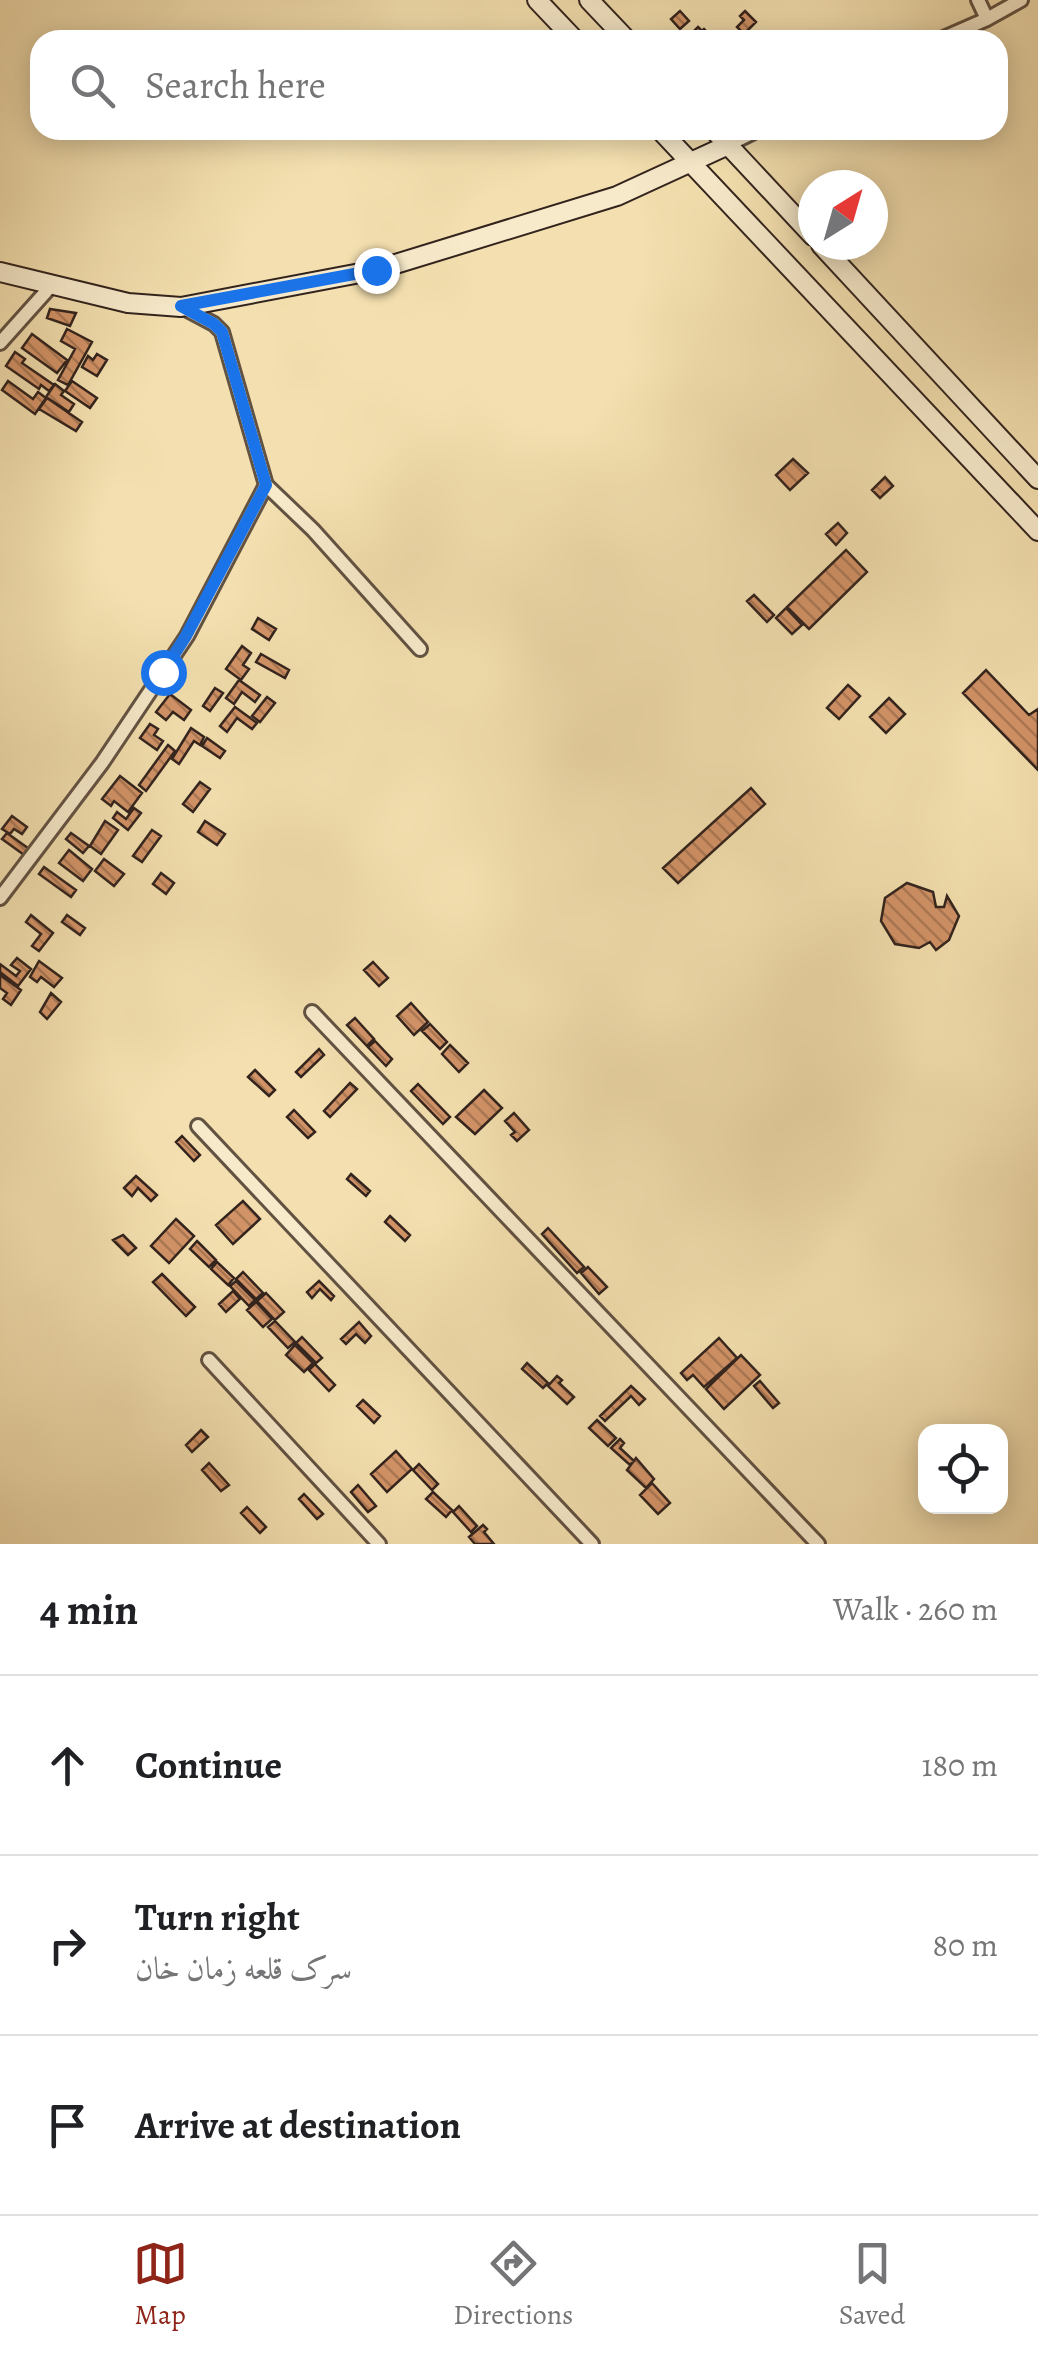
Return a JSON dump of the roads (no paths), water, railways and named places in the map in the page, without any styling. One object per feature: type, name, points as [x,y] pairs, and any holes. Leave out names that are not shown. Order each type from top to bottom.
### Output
[{"type":"main road","points":[[537,0],[566,30]]},
{"type":"main road","points":[[589,0],[618,30]]},
{"type":"main road","points":[[670,140],[1038,531]]},
{"type":"main road","points":[[723,140],[798,220]]},
{"type":"main road","points":[[0,272],[128,304],[181,306],[376,270],[617,196],[728,145]]},
{"type":"main road","points":[[835,260],[1038,478]]},
{"type":"street","points":[[978,0],[987,20]]},
{"type":"street","points":[[963,30],[1021,0]]},
{"type":"street","points":[[728,145],[738,140]]},
{"type":"street","points":[[0,342],[51,286]]},
{"type":"street","points":[[181,306],[222,332],[266,485],[313,530],[420,649]]},
{"type":"street","points":[[0,898],[102,764],[186,636],[266,485]]},
{"type":"street","points":[[312,1012],[818,1544]]},
{"type":"street","points":[[198,1126],[592,1544]]},
{"type":"street","points":[[209,1360],[379,1544]]}]
